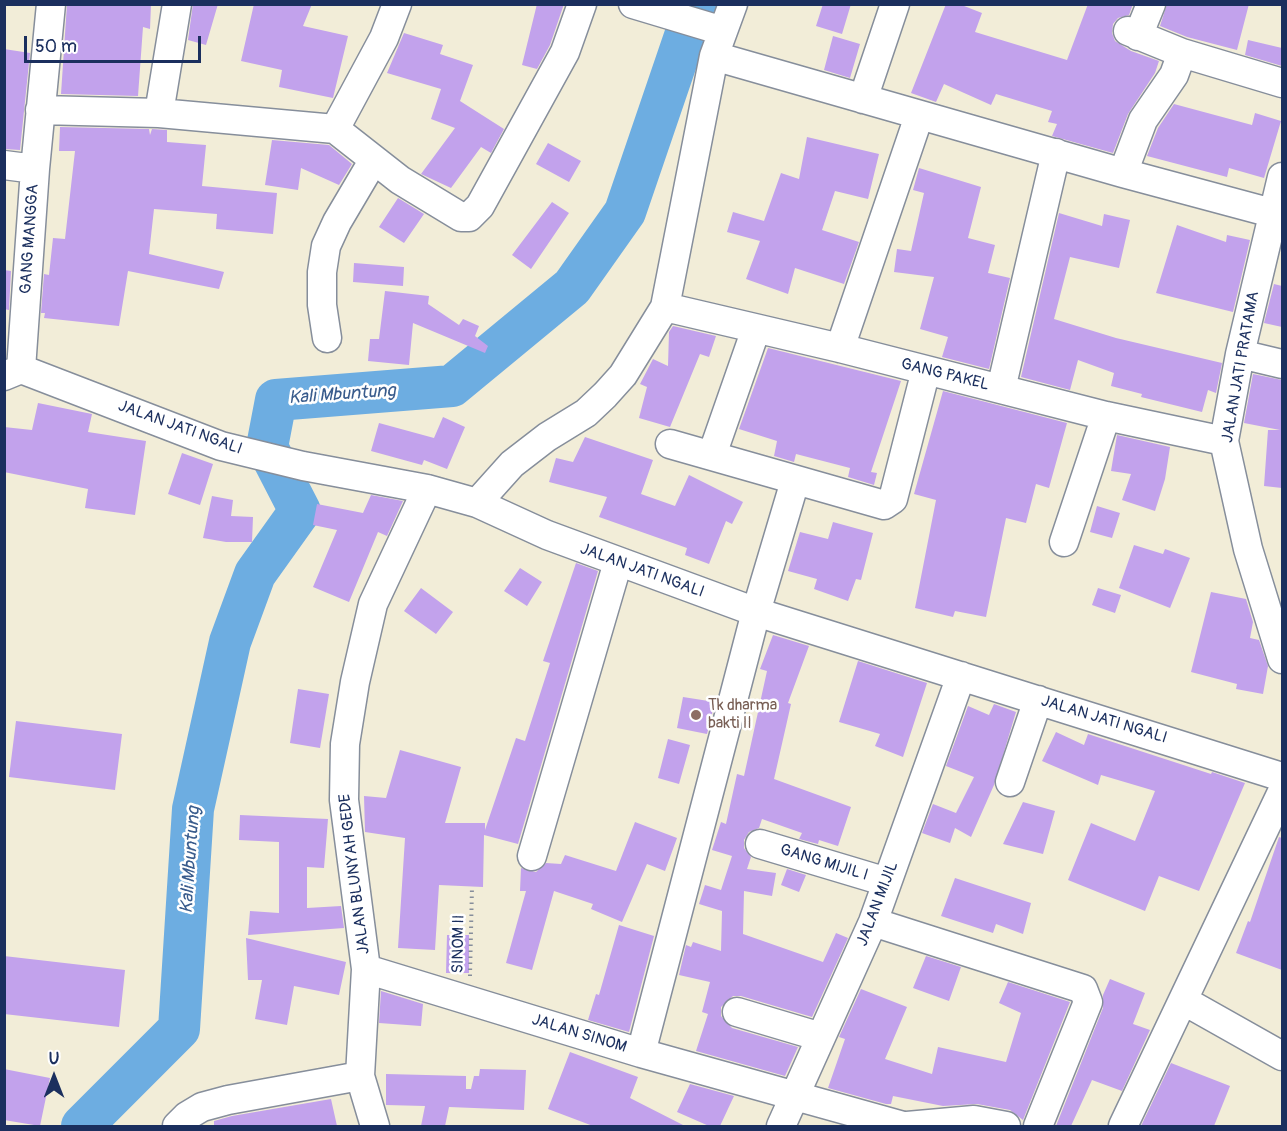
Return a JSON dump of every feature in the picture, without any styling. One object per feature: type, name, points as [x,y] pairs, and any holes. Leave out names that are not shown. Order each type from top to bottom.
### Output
[{"type":"street","name":"GANG MANGGA","points":[[13,372],[51,4]]},
{"type":"street","points":[[159,113],[177,4]]},
{"type":"street","points":[[335,129],[384,38],[397,4]]},
{"type":"street","points":[[40,110],[159,113],[335,129],[373,160],[454,214],[469,217],[475,213],[565,52],[582,4]]},
{"type":"street","points":[[633,4],[863,99],[1272,213]]},
{"type":"street","points":[[477,503],[512,464],[547,437],[586,413],[605,395],[623,375],[665,308],[716,38],[733,4]]},
{"type":"street","points":[[863,99],[895,4]]},
{"type":"street","points":[[1151,4],[1133,34],[1182,53],[1282,83]]},
{"type":"street","points":[[1123,173],[1143,120],[1174,75],[1182,53]]},
{"type":"street","points":[[840,348],[919,116]]},
{"type":"street","points":[[1001,389],[1056,153]]},
{"type":"street","points":[[327,338],[322,305],[322,273],[326,246],[337,222],[373,160]]},
{"type":"street","points":[[4,165],[35,169]]},
{"type":"street","name":"JALAN JATI PRATAMA","points":[[1282,177],[1240,354],[1224,441],[1248,549],[1275,617],[1282,659]]},
{"type":"street","name":"GANG PAKEL","points":[[665,308],[840,348],[1106,416],[1224,441]]},
{"type":"street","points":[[712,455],[756,329]]},
{"type":"street","points":[[1240,354],[1282,364]]},
{"type":"street","points":[[670,444],[884,506],[890,503],[926,370]]},
{"type":"street","name":"JALAN JATI NGALI","points":[[13,372],[221,446],[303,466],[427,489],[477,503],[547,535],[756,612],[1282,777]]},
{"type":"street","points":[[1064,542],[1106,416]]},
{"type":"street","points":[[641,1053],[756,612],[795,481]]},
{"type":"street","name":"JALAN BLUNYAH GEDE","points":[[375,1126],[360,1076],[366,969],[344,800],[345,744],[355,682],[373,604],[427,489]]},
{"type":"street","points":[[532,856],[618,562]]},
{"type":"street","name":"JALAN MIJIL","points":[[781,1126],[873,922],[961,676]]},
{"type":"street","points":[[1010,782],[1038,700]]},
{"type":"street","points":[[1123,1126],[1282,792]]},
{"type":"street","name":"GANG MIJIL I","points":[[760,844],[887,882]]},
{"type":"street","points":[[873,922],[1083,989],[1088,1002],[1038,1126]]},
{"type":"street","name":"JALAN SINOM","points":[[366,969],[641,1053],[905,1126],[980,1120],[1006,1126]]},
{"type":"street","points":[[1195,1007],[1282,1056]]},
{"type":"street","points":[[737,1012],[820,1037]]},
{"type":"street","points":[[177,1126],[187,1116],[202,1107],[228,1100],[360,1076]]},
{"type":"path","name":"SINOM II","points":[[470,1001],[472,887]]},
{"type":"building","points":[[67,4],[151,4],[150,29],[143,27],[138,96],[61,94]]},
{"type":"building","points":[[193,4],[218,4],[206,45],[188,40]]},
{"type":"building","points":[[254,4],[312,4],[303,26],[348,36],[333,98],[279,87],[282,70],[241,61]]},
{"type":"building","points":[[537,4],[564,4],[550,45],[537,69],[522,65]]},
{"type":"building","points":[[823,4],[851,4],[842,34],[816,26]]},
{"type":"building","points":[[946,4],[959,4],[982,13],[975,32],[1067,60],[1088,4],[1133,4],[1129,15],[1118,18],[1113,24],[1112,33],[1115,41],[1131,51],[1159,61],[1155,73],[1128,114],[1113,153],[1052,136],[1057,124],[1048,122],[1052,111],[996,94],[991,105],[944,84],[936,102],[911,93]]},
{"type":"building","points":[[1167,4],[1249,4],[1237,50],[1187,37],[1160,26]]},
{"type":"building","points":[[404,33],[443,45],[440,54],[473,65],[460,101],[504,129],[491,153],[481,147],[451,188],[421,174],[455,128],[431,119],[441,89],[387,73]]},
{"type":"building","points":[[833,36],[860,44],[850,78],[824,70]]},
{"type":"building","points":[[1248,40],[1282,48],[1282,66],[1245,55]]},
{"type":"building","points":[[4,49],[30,53],[20,150],[4,149]]},
{"type":"building","points":[[1174,104],[1252,125],[1255,113],[1281,121],[1264,178],[1229,168],[1227,177],[1147,156],[1158,128]]},
{"type":"building","points":[[60,127],[149,129],[150,135],[152,129],[167,130],[167,142],[206,145],[202,186],[277,193],[273,234],[216,229],[217,214],[154,209],[149,254],[224,272],[219,289],[128,271],[119,326],[44,318],[45,313],[41,313],[44,274],[49,275],[53,238],[65,239],[75,151],[59,151]]},
{"type":"building","points":[[807,137],[879,154],[868,199],[835,191],[822,230],[859,242],[844,284],[795,268],[788,294],[746,279],[760,241],[727,232],[733,212],[764,221],[781,173],[799,179]]},
{"type":"building","points":[[272,140],[329,145],[352,164],[339,185],[301,168],[298,190],[265,185]]},
{"type":"building","points":[[548,143],[581,161],[569,182],[536,164]]},
{"type":"building","points":[[919,168],[981,187],[968,238],[995,245],[988,273],[1010,278],[989,369],[942,357],[948,337],[920,329],[934,277],[894,272],[897,249],[911,251],[924,193],[913,190]]},
{"type":"building","points":[[398,198],[424,214],[404,243],[379,227]]},
{"type":"building","points":[[552,202],[569,213],[531,269],[512,255]]},
{"type":"building","points":[[1059,213],[1102,226],[1104,214],[1130,220],[1119,268],[1070,257],[1054,319],[1116,338],[1222,363],[1216,393],[1208,390],[1202,412],[1141,397],[1142,394],[1111,386],[1114,373],[1078,360],[1070,390],[1021,377]]},
{"type":"building","points":[[1177,225],[1226,242],[1227,235],[1250,240],[1233,312],[1156,293]]},
{"type":"building","points":[[354,263],[404,267],[403,286],[353,282]]},
{"type":"building","points":[[4,270],[11,271],[9,310],[4,309]]},
{"type":"building","points":[[1274,284],[1282,286],[1282,327],[1264,323]]},
{"type":"building","points":[[385,291],[429,296],[428,304],[459,325],[463,319],[479,326],[475,336],[488,346],[485,353],[413,323],[409,365],[368,361],[370,339],[379,339]]},
{"type":"building","points":[[673,326],[716,336],[709,357],[700,354],[670,427],[639,418],[647,387],[640,384],[653,359],[668,366],[669,332]]},
{"type":"building","points":[[768,348],[901,381],[871,472],[877,473],[874,485],[848,477],[850,468],[796,454],[794,462],[774,456],[777,441],[739,429]]},
{"type":"building","points":[[1253,374],[1282,380],[1282,488],[1264,486],[1268,430],[1280,430],[1244,423]]},
{"type":"building","points":[[943,391],[1067,423],[1049,488],[1036,484],[1026,523],[1006,518],[986,617],[955,611],[953,617],[915,608],[936,500],[914,494]]},
{"type":"building","points":[[38,403],[92,414],[88,432],[146,441],[135,515],[85,508],[88,489],[4,472],[4,427],[32,430]]},
{"type":"building","points":[[443,417],[465,427],[447,469],[424,460],[422,465],[371,451],[379,423],[434,438]]},
{"type":"building","points":[[1117,435],[1170,447],[1165,479],[1155,511],[1122,500],[1131,474],[1111,471]]},
{"type":"building","points":[[585,437],[653,460],[641,494],[675,506],[689,475],[743,502],[732,524],[726,521],[709,564],[685,555],[687,548],[599,517],[607,497],[549,482],[556,458],[573,462]]},
{"type":"building","points":[[182,453],[213,464],[200,505],[168,494]]},
{"type":"building","points":[[371,495],[403,501],[387,536],[378,532],[349,602],[313,587],[337,530],[313,525],[317,504],[363,513]]},
{"type":"building","points":[[212,496],[233,500],[231,516],[253,517],[252,542],[226,542],[203,538]]},
{"type":"building","points":[[1097,506],[1120,513],[1112,538],[1090,532]]},
{"type":"building","points":[[833,522],[873,533],[861,580],[856,579],[848,601],[814,589],[817,579],[788,571],[800,532],[828,539]]},
{"type":"building","points":[[1134,545],[1163,554],[1165,549],[1190,558],[1170,608],[1119,588]]},
{"type":"building","points":[[576,563],[598,571],[518,844],[484,835],[483,887],[439,885],[435,950],[398,948],[405,838],[365,832],[364,796],[386,798],[400,750],[461,767],[445,823],[485,823],[485,830],[516,738],[525,741],[550,663],[543,661]]},
{"type":"building","points":[[520,568],[542,582],[527,606],[504,591]]},
{"type":"building","points":[[421,588],[453,612],[436,634],[404,611]]},
{"type":"building","points":[[1098,588],[1121,595],[1115,613],[1092,605]]},
{"type":"building","points":[[1211,592],[1246,599],[1253,622],[1250,638],[1259,640],[1268,666],[1263,694],[1236,689],[1237,684],[1191,672]]},
{"type":"building","points":[[773,635],[809,646],[788,703],[791,704],[774,779],[851,807],[838,846],[819,840],[818,844],[799,839],[802,833],[762,819],[759,828],[749,832],[744,840],[744,848],[751,857],[747,869],[776,873],[772,896],[744,891],[743,934],[823,962],[836,933],[848,938],[812,1017],[741,996],[733,996],[721,1007],[721,1016],[732,1028],[798,1047],[785,1076],[696,1051],[708,1014],[702,1012],[710,982],[679,975],[686,945],[691,947],[693,942],[721,951],[722,911],[699,904],[705,885],[721,890],[732,856],[712,850],[721,822],[726,824],[737,774],[744,776],[767,671],[760,669]]},
{"type":"building","points":[[858,661],[927,683],[903,757],[875,746],[880,734],[839,722]]},
{"type":"building","points":[[298,689],[329,694],[320,748],[290,743]]},
{"type":"building","name":"Tk dharma bakti II","points":[[683,697],[715,702],[707,734],[677,728]]},
{"type":"building","points":[[994,704],[1016,712],[994,785],[971,837],[955,828],[950,843],[922,833],[933,804],[956,813],[974,777],[946,766],[968,706],[989,715]]},
{"type":"building","points":[[16,721],[122,734],[115,790],[9,777]]},
{"type":"building","points":[[1056,732],[1084,745],[1088,734],[1245,783],[1199,891],[1159,876],[1145,911],[1068,880],[1091,823],[1135,841],[1155,791],[1101,775],[1098,785],[1042,761]]},
{"type":"building","points":[[668,739],[690,745],[679,784],[658,778]]},
{"type":"building","points":[[1023,802],[1055,811],[1043,854],[1003,844]]},
{"type":"building","points":[[240,815],[328,819],[324,868],[307,867],[307,908],[341,906],[344,928],[248,935],[250,911],[279,913],[279,842],[239,840]]},
{"type":"building","points":[[635,822],[677,838],[665,871],[647,864],[622,922],[591,909],[593,904],[554,891],[532,970],[506,963],[526,891],[520,891],[521,868],[536,872],[546,863],[561,864],[565,855],[616,871]]},
{"type":"building","points":[[1279,837],[1282,838],[1282,970],[1236,953],[1248,921],[1250,922]]},
{"type":"building","points":[[787,869],[806,875],[799,892],[781,885]]},
{"type":"building","points":[[955,878],[1031,903],[1023,934],[996,924],[993,933],[941,916]]},
{"type":"building","points":[[619,925],[654,936],[629,1032],[588,1020],[596,994],[599,995]]},
{"type":"building","points":[[447,935],[469,935],[469,973],[446,973]]},
{"type":"building","points":[[246,938],[346,962],[339,995],[294,986],[287,1025],[255,1019],[262,980],[248,980]]},
{"type":"building","points":[[4,956],[125,970],[119,1027],[4,1014]]},
{"type":"building","points":[[926,956],[961,967],[949,1001],[913,988]]},
{"type":"building","points":[[1110,979],[1145,993],[1133,1024],[1150,1030],[1122,1091],[1092,1080],[1071,1126],[1056,1126],[1103,1008],[1103,995]]},
{"type":"building","points":[[1008,982],[1070,1002],[1023,1120],[1010,1110],[977,1104],[943,1106],[893,1096],[891,1104],[886,1104],[828,1088],[845,1039],[839,1037],[861,989],[907,1007],[885,1059],[932,1074],[938,1047],[1006,1062],[1021,1013],[999,1003]]},
{"type":"building","points":[[381,991],[423,1004],[421,1026],[379,1023]]},
{"type":"building","points":[[570,1052],[638,1077],[630,1098],[685,1126],[593,1126],[548,1109]]},
{"type":"building","points":[[1171,1063],[1230,1086],[1214,1126],[1141,1126]]},
{"type":"building","points":[[4,1069],[50,1078],[40,1126],[4,1120]]},
{"type":"building","points":[[480,1069],[526,1070],[524,1110],[449,1107],[445,1126],[421,1126],[425,1106],[386,1105],[386,1074],[466,1076],[466,1089],[471,1089],[474,1076],[479,1076]]},
{"type":"building","points":[[690,1084],[734,1096],[720,1126],[709,1126],[677,1112]]},
{"type":"building","points":[[331,1099],[337,1126],[214,1126],[214,1121],[232,1116]]},
{"type":"waterway","name":"Kali Mbuntung","points":[[82,1126],[179,1029],[193,809],[230,642],[255,574],[300,511],[267,447],[276,400],[452,386],[572,287],[625,212],[696,4]]},
{"type":"place","name":"Tk dharma bakti II","points":[[696,715]]}]
